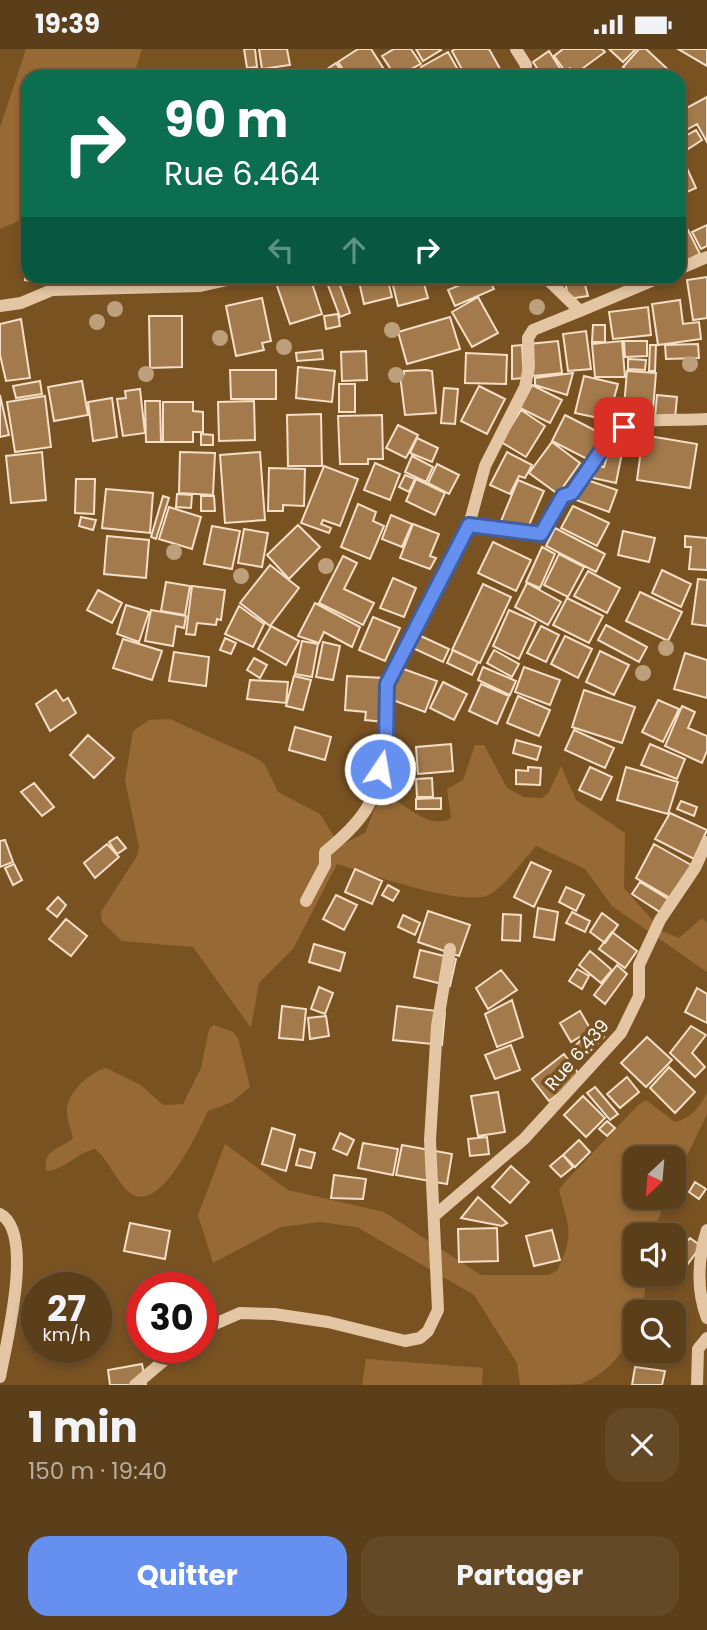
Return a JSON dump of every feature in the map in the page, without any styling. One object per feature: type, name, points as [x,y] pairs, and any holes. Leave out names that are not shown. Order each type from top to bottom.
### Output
[{"type":"street","points":[[516,49],[526,65],[525,70]]},
{"type":"street","points":[[686,266],[707,257]]},
{"type":"street","points":[[0,306],[22,303],[52,290],[209,284]]},
{"type":"street","points":[[551,284],[580,311]]},
{"type":"street","points":[[306,901],[325,865],[325,852],[351,831],[376,791],[380,769],[378,755],[386,743],[387,684],[469,525],[485,466],[526,387],[529,367],[528,338],[533,330],[644,284]]},
{"type":"street","points":[[469,525],[541,534],[563,496],[572,493],[603,448],[624,427],[637,423],[707,419]]},
{"type":"street","name":"Rue 6.439","points":[[434,1216],[524,1139],[621,1033],[639,996],[639,965],[660,920],[695,868],[707,842]]},
{"type":"street","points":[[217,1323],[240,1313],[328,1322],[405,1341],[420,1338],[428,1331],[438,1310],[430,1140],[437,1026],[450,949]]},
{"type":"street","points":[[0,1214],[13,1227],[18,1250],[0,1377]]},
{"type":"street","points":[[707,1230],[700,1251],[701,1303],[707,1318]]},
{"type":"street","points":[[697,1385],[698,1349],[707,1338]]},
{"type":"street","points":[[135,1385],[161,1363]]},
{"type":"shaded area","points":[[26,49],[142,49],[135,70],[21,70],[21,220],[0,229],[0,127]]},
{"type":"shaded area","points":[[170,719],[258,759],[265,765],[278,792],[320,814],[340,846],[365,833],[379,798],[386,793],[426,819],[443,821],[451,818],[447,789],[463,780],[475,745],[484,745],[507,788],[524,797],[542,798],[549,792],[561,766],[576,800],[625,833],[624,888],[662,931],[679,938],[702,918],[707,923],[707,972],[612,906],[585,869],[536,846],[499,888],[486,896],[472,898],[412,887],[337,864],[293,949],[259,983],[251,1028],[193,947],[122,941],[102,922],[101,912],[137,856],[139,847],[125,780],[133,731],[149,720]]},
{"type":"shaded area","points":[[214,1025],[233,1032],[238,1038],[250,1087],[232,1102],[208,1111],[187,1153],[165,1183],[153,1193],[141,1197],[129,1192],[95,1149],[59,1168],[46,1171],[50,1154],[73,1138],[68,1104],[70,1097],[86,1079],[106,1068],[141,1085],[163,1105],[183,1104],[201,1068],[209,1029]]},
{"type":"shaded area","points":[[707,1092],[707,1114],[686,1158],[686,1146],[623,1146],[623,1209],[662,1209],[657,1223],[623,1223],[623,1286],[646,1286],[644,1298],[623,1300],[623,1349],[601,1373],[581,1384],[520,1385],[517,1363],[474,1295],[357,1227],[320,1222],[281,1227],[213,1263],[198,1215],[225,1144],[288,1190],[384,1212],[481,1275],[548,1275],[557,1271],[568,1239],[568,1223],[559,1190],[565,1182],[638,1105],[646,1100],[675,1122],[685,1118],[702,1102]]},
{"type":"shaded area","points":[[366,1359],[483,1368],[482,1385],[362,1385]]},
{"type":"building","points":[[244,49],[255,49],[257,67],[247,68]]},
{"type":"building","points":[[259,49],[287,49],[290,65],[262,69]]},
{"type":"building","points":[[358,49],[371,49],[384,70],[343,70],[338,62]]},
{"type":"building","points":[[394,49],[411,49],[421,64],[409,70],[391,70],[382,56]]},
{"type":"building","points":[[416,49],[440,49],[441,50],[423,61]]},
{"type":"building","points":[[489,49],[501,70],[462,70],[452,51]]},
{"type":"building","points":[[563,49],[602,49],[605,52],[580,70],[564,70],[554,56]]},
{"type":"building","points":[[609,49],[636,49],[623,62]]},
{"type":"building","points":[[639,49],[646,49],[668,70],[626,70],[623,67]]},
{"type":"building","points":[[678,49],[707,49],[707,66]]},
{"type":"building","points":[[549,51],[561,70],[538,70],[533,62]]},
{"type":"building","points":[[448,52],[458,70],[423,70],[421,67]]},
{"type":"building","points":[[336,63],[341,70],[326,70]]},
{"type":"building","points":[[707,97],[707,142],[697,124],[686,130],[686,108]]},
{"type":"building","points":[[696,130],[702,140],[688,149],[686,136]]},
{"type":"building","points":[[686,166],[696,188],[686,192]]},
{"type":"building","points":[[707,225],[707,246],[701,249],[692,232]]},
{"type":"building","points":[[686,226],[700,254],[686,261]]},
{"type":"building","points":[[707,277],[707,318],[693,320],[687,280]]},
{"type":"building","points":[[276,284],[312,284],[322,314],[290,324]]},
{"type":"building","points":[[328,284],[340,284],[350,313],[340,317]]},
{"type":"building","points":[[360,284],[389,284],[392,297],[364,304]]},
{"type":"building","points":[[393,284],[424,284],[428,298],[398,306]]},
{"type":"building","points":[[462,284],[492,284],[494,289],[455,306],[448,290]]},
{"type":"building","points":[[566,284],[585,284],[588,296],[568,299]]},
{"type":"building","points":[[478,297],[498,333],[472,347],[452,312]]},
{"type":"building","points":[[262,298],[271,341],[262,343],[264,350],[236,356],[226,306]]},
{"type":"building","points":[[680,300],[683,324],[699,322],[701,339],[658,345],[652,304]]},
{"type":"building","points":[[648,307],[651,335],[613,339],[609,312]]},
{"type":"building","points":[[338,314],[340,326],[326,329],[324,316]]},
{"type":"building","points":[[149,316],[182,316],[182,367],[150,368]]},
{"type":"building","points":[[450,317],[460,349],[407,364],[398,332]]},
{"type":"building","points":[[21,319],[30,378],[6,381],[0,355],[0,324]]},
{"type":"building","points":[[593,325],[605,325],[605,342],[592,342]]},
{"type":"building","points":[[586,331],[591,369],[568,371],[563,334]]},
{"type":"building","points":[[558,341],[562,373],[533,376],[529,344]]},
{"type":"building","points":[[622,341],[625,377],[595,377],[592,344]]},
{"type":"building","points":[[624,341],[647,341],[647,356],[625,357]]},
{"type":"building","points":[[698,344],[699,358],[666,359],[665,345]]},
{"type":"building","points":[[522,345],[524,378],[512,379],[512,346]]},
{"type":"building","points":[[650,345],[656,345],[655,371],[649,371]]},
{"type":"building","points":[[322,350],[323,359],[297,361],[296,353]]},
{"type":"building","points":[[366,351],[367,380],[342,381],[341,352]]},
{"type":"building","points":[[466,353],[507,355],[506,384],[465,383]]},
{"type":"building","points":[[628,359],[646,360],[645,370],[628,369]]},
{"type":"building","points":[[298,367],[335,371],[332,402],[296,398]]},
{"type":"building","points":[[230,370],[276,370],[276,399],[231,399]]},
{"type":"building","points":[[404,371],[432,371],[436,413],[405,415],[400,375],[404,374]]},
{"type":"building","points":[[627,371],[656,373],[652,422],[623,419]]},
{"type":"building","points":[[573,373],[567,395],[535,385],[535,378]]},
{"type":"building","points":[[584,376],[618,384],[608,420],[575,413]]},
{"type":"building","points":[[40,381],[42,394],[16,398],[13,386]]},
{"type":"building","points":[[82,381],[88,415],[54,421],[48,387]]},
{"type":"building","points":[[339,384],[355,384],[355,412],[339,412]]},
{"type":"building","points":[[532,385],[562,400],[550,423],[520,408]]},
{"type":"building","points":[[479,386],[505,399],[487,434],[461,421]]},
{"type":"building","points":[[444,388],[458,389],[455,424],[441,423]]},
{"type":"building","points":[[140,389],[145,433],[123,436],[117,399],[126,398],[125,391]]},
{"type":"building","points":[[0,395],[9,435],[0,437]]},
{"type":"building","points":[[657,395],[677,397],[675,419],[655,418]]},
{"type":"building","points":[[45,396],[51,447],[15,452],[7,402]]},
{"type":"building","points":[[112,398],[117,437],[93,441],[88,402]]},
{"type":"building","points":[[145,401],[160,401],[161,442],[146,442]]},
{"type":"building","points":[[254,401],[255,440],[219,441],[218,402]]},
{"type":"building","points":[[163,402],[193,402],[193,411],[203,412],[203,432],[193,432],[193,442],[163,442]]},
{"type":"building","points":[[521,410],[545,426],[526,457],[501,442]]},
{"type":"building","points":[[321,414],[322,466],[288,466],[287,415]]},
{"type":"building","points":[[382,415],[383,459],[368,459],[368,464],[340,464],[338,416]]},
{"type":"building","points":[[565,415],[602,434],[589,460],[552,441]]},
{"type":"building","points":[[398,425],[418,435],[406,458],[386,448]]},
{"type":"building","points":[[201,434],[213,435],[213,445],[201,445]]},
{"type":"building","points":[[643,435],[697,444],[690,488],[637,480]]},
{"type":"building","points":[[417,438],[438,448],[432,462],[410,453]]},
{"type":"building","points":[[611,441],[624,443],[616,483],[593,478],[596,465],[604,467]]},
{"type":"building","points":[[552,442],[580,463],[558,494],[529,473]]},
{"type":"building","points":[[42,452],[46,500],[11,503],[6,456]]},
{"type":"building","points":[[180,452],[215,453],[213,495],[179,493]]},
{"type":"building","points":[[260,452],[265,520],[225,523],[220,455]]},
{"type":"building","points":[[507,452],[532,465],[525,478],[519,476],[510,494],[490,485]]},
{"type":"building","points":[[412,456],[433,467],[426,482],[405,472]]},
{"type":"building","points":[[375,463],[400,474],[390,500],[364,490]]},
{"type":"building","points":[[437,464],[459,475],[449,494],[428,483]]},
{"type":"building","points":[[324,466],[358,479],[340,526],[323,520],[321,524],[331,528],[329,533],[301,523]]},
{"type":"building","points":[[269,468],[305,469],[304,506],[283,505],[283,511],[268,511]]},
{"type":"building","points":[[405,475],[415,479],[409,492],[399,487]]},
{"type":"building","points":[[76,479],[95,479],[94,514],[75,513]]},
{"type":"building","points":[[416,479],[445,493],[435,515],[406,501]]},
{"type":"building","points":[[584,479],[617,490],[609,512],[576,500]]},
{"type":"building","points":[[518,480],[544,491],[526,532],[501,521]]},
{"type":"building","points":[[106,489],[153,493],[150,533],[102,528]]},
{"type":"building","points":[[177,494],[192,495],[191,508],[176,507]]},
{"type":"building","points":[[163,496],[169,498],[156,539],[151,537]]},
{"type":"building","points":[[201,496],[214,496],[215,511],[201,511]]},
{"type":"building","points":[[358,504],[376,512],[373,521],[384,526],[370,559],[341,547]]},
{"type":"building","points":[[573,506],[609,523],[597,546],[561,528]]},
{"type":"building","points":[[169,507],[201,517],[192,549],[159,539]]},
{"type":"building","points":[[391,515],[412,524],[402,547],[382,539]]},
{"type":"building","points":[[81,517],[96,520],[93,530],[79,526]]},
{"type":"building","points":[[413,524],[439,534],[430,556],[436,558],[430,569],[400,558]]},
{"type":"building","points":[[298,525],[320,547],[289,579],[267,555]]},
{"type":"building","points":[[212,526],[240,531],[232,569],[204,564]]},
{"type":"building","points":[[555,528],[605,554],[596,572],[546,546]]},
{"type":"building","points":[[244,529],[268,533],[262,567],[238,563]]},
{"type":"building","points":[[623,531],[655,538],[649,562],[618,555]]},
{"type":"building","points":[[107,536],[149,540],[146,578],[104,574]]},
{"type":"building","points":[[685,536],[707,538],[707,570],[689,569],[691,547],[685,547]]},
{"type":"building","points":[[493,542],[531,560],[516,591],[478,573]]},
{"type":"building","points":[[542,547],[555,554],[540,588],[526,582]]},
{"type":"building","points":[[559,554],[584,567],[568,597],[544,585]]},
{"type":"building","points":[[343,556],[357,563],[344,589],[374,603],[363,625],[319,603]]},
{"type":"building","points":[[270,565],[299,588],[270,626],[240,603]]},
{"type":"building","points":[[662,570],[691,584],[681,607],[652,593]]},
{"type":"building","points":[[588,571],[620,588],[607,613],[574,596]]},
{"type":"building","points":[[393,578],[416,588],[404,617],[380,608]]},
{"type":"building","points":[[698,579],[707,580],[707,626],[692,624]]},
{"type":"building","points":[[166,582],[190,586],[185,615],[161,611]]},
{"type":"building","points":[[527,583],[561,602],[548,625],[515,607]]},
{"type":"building","points":[[483,584],[511,597],[480,663],[452,650]]},
{"type":"building","points":[[192,586],[225,590],[221,620],[217,619],[216,625],[197,623],[195,635],[186,634]]},
{"type":"building","points":[[98,590],[122,603],[112,623],[87,610]]},
{"type":"building","points":[[640,592],[682,612],[668,641],[626,621]]},
{"type":"building","points":[[567,598],[603,616],[589,643],[553,625]]},
{"type":"building","points":[[315,603],[360,627],[352,647],[324,632],[319,643],[298,636]]},
{"type":"building","points":[[126,605],[149,612],[139,642],[117,634]]},
{"type":"building","points":[[239,606],[264,624],[253,647],[225,634]]},
{"type":"building","points":[[151,610],[186,616],[184,628],[176,626],[173,646],[145,641]]},
{"type":"building","points":[[509,610],[536,622],[519,659],[493,646]]},
{"type":"building","points":[[373,617],[400,628],[385,661],[359,650]]},
{"type":"building","points":[[606,625],[647,647],[639,662],[598,640]]},
{"type":"building","points":[[271,626],[299,641],[286,665],[258,649]]},
{"type":"building","points":[[541,626],[559,635],[546,662],[527,653]]},
{"type":"building","points":[[410,631],[449,649],[443,662],[404,644]]},
{"type":"building","points":[[565,636],[592,649],[578,678],[551,664]]},
{"type":"building","points":[[225,638],[236,643],[231,654],[220,650]]},
{"type":"building","points":[[123,639],[162,651],[152,680],[113,668]]},
{"type":"building","points":[[302,641],[318,644],[312,677],[295,674]]},
{"type":"building","points":[[323,642],[340,646],[333,680],[316,677]]},
{"type":"building","points":[[453,650],[478,662],[472,675],[447,663]]},
{"type":"building","points":[[494,650],[519,664],[512,677],[487,663]]},
{"type":"building","points":[[600,651],[629,665],[614,695],[586,682]]},
{"type":"building","points":[[174,652],[209,657],[206,686],[169,681]]},
{"type":"building","points":[[685,653],[707,660],[707,698],[674,689]]},
{"type":"building","points":[[254,658],[267,665],[260,678],[247,670]]},
{"type":"building","points":[[398,667],[437,681],[425,712],[387,698]]},
{"type":"building","points":[[483,667],[516,681],[510,695],[478,680]]},
{"type":"building","points":[[524,667],[560,680],[550,705],[515,692]]},
{"type":"building","points":[[294,676],[311,680],[303,710],[286,706]]},
{"type":"building","points":[[347,676],[384,678],[384,722],[365,720],[366,712],[345,710]]},
{"type":"building","points":[[250,680],[288,682],[286,703],[247,699]]},
{"type":"building","points":[[443,682],[467,694],[454,720],[430,708]]},
{"type":"building","points":[[481,684],[509,696],[497,724],[469,711]]},
{"type":"building","points":[[56,690],[63,701],[68,698],[76,713],[50,731],[36,704]]},
{"type":"building","points":[[584,690],[635,707],[622,743],[572,727]]},
{"type":"building","points":[[518,696],[550,710],[539,736],[507,723]]},
{"type":"building","points":[[658,700],[679,709],[663,742],[642,732]]},
{"type":"building","points":[[682,706],[695,712],[688,728],[707,736],[707,751],[702,763],[665,746]]},
{"type":"building","points":[[295,727],[331,737],[325,760],[289,750]]},
{"type":"building","points":[[574,730],[614,748],[605,768],[565,750]]},
{"type":"building","points":[[88,735],[114,758],[94,778],[70,755]]},
{"type":"building","points":[[516,740],[541,747],[537,760],[513,753]]},
{"type":"building","points":[[451,744],[453,771],[418,774],[416,747]]},
{"type":"building","points":[[650,744],[685,759],[677,779],[641,765]]},
{"type":"building","points":[[528,767],[541,768],[540,785],[516,784],[516,770],[528,771]]},
{"type":"building","points":[[590,767],[612,777],[601,800],[579,790]]},
{"type":"building","points":[[626,767],[678,782],[668,814],[617,800]]},
{"type":"building","points":[[354,776],[376,782],[372,794],[351,788]]},
{"type":"building","points":[[432,778],[433,797],[417,797],[416,779]]},
{"type":"building","points":[[34,783],[54,807],[42,816],[21,792]]},
{"type":"building","points":[[441,798],[441,809],[416,809],[416,799]]},
{"type":"building","points":[[681,801],[697,807],[694,816],[677,809]]},
{"type":"building","points":[[670,813],[707,830],[694,859],[655,839]]},
{"type":"building","points":[[117,837],[126,848],[117,854],[109,842]]},
{"type":"building","points":[[5,840],[13,862],[0,867],[0,841]]},
{"type":"building","points":[[107,844],[119,857],[95,878],[84,863]]},
{"type":"building","points":[[654,844],[693,866],[672,899],[636,878]]},
{"type":"building","points":[[531,862],[551,871],[534,907],[514,897]]},
{"type":"building","points":[[14,864],[22,880],[13,885],[5,868]]},
{"type":"building","points":[[355,869],[382,881],[372,904],[345,892]]},
{"type":"building","points":[[640,882],[668,899],[660,912],[632,894]]},
{"type":"building","points":[[388,885],[399,891],[393,901],[382,895]]},
{"type":"building","points":[[566,887],[584,895],[576,911],[559,902]]},
{"type":"building","points":[[336,895],[357,905],[344,930],[323,919]]},
{"type":"building","points":[[58,897],[66,905],[57,917],[47,909]]},
{"type":"building","points":[[538,908],[558,912],[554,940],[534,937]]},
{"type":"building","points":[[428,911],[470,925],[459,956],[418,942]]},
{"type":"building","points":[[572,912],[590,921],[585,932],[566,923]]},
{"type":"building","points":[[602,913],[618,925],[605,943],[590,932]]},
{"type":"building","points":[[503,914],[521,915],[520,941],[502,940]]},
{"type":"building","points":[[403,915],[420,923],[415,935],[398,927]]},
{"type":"building","points":[[66,919],[87,936],[71,956],[49,939]]},
{"type":"building","points":[[612,932],[637,951],[625,968],[599,949]]},
{"type":"building","points":[[314,944],[345,953],[340,971],[309,962]]},
{"type":"building","points":[[420,950],[456,959],[450,986],[414,977]]},
{"type":"building","points":[[590,951],[612,970],[601,983],[579,965]]},
{"type":"building","points":[[617,965],[627,974],[605,1004],[594,995]]},
{"type":"building","points":[[577,969],[589,976],[582,989],[569,981]]},
{"type":"building","points":[[501,970],[517,990],[488,1009],[476,988]]},
{"type":"building","points":[[319,987],[333,993],[325,1014],[311,1009]]},
{"type":"building","points":[[697,988],[707,994],[707,1023],[685,1012]]},
{"type":"building","points":[[512,1000],[523,1037],[497,1047],[485,1014]]},
{"type":"building","points":[[282,1006],[306,1009],[303,1040],[279,1038]]},
{"type":"building","points":[[397,1006],[445,1012],[442,1045],[393,1040]]},
{"type":"building","points":[[580,1011],[591,1030],[571,1042],[560,1023]]},
{"type":"building","points":[[326,1016],[329,1036],[310,1039],[308,1018]]},
{"type":"building","points":[[691,1026],[706,1035],[692,1053],[705,1067],[695,1077],[670,1053]]},
{"type":"building","points":[[594,1027],[604,1037],[583,1058],[573,1048]]},
{"type":"building","points":[[647,1037],[672,1060],[646,1087],[621,1063]]},
{"type":"building","points":[[511,1045],[520,1070],[495,1079],[485,1055]]},
{"type":"building","points":[[564,1054],[581,1077],[549,1101],[532,1079]]},
{"type":"building","points":[[669,1067],[695,1092],[675,1113],[650,1088]]},
{"type":"building","points":[[627,1077],[639,1092],[620,1108],[607,1094]]},
{"type":"building","points":[[595,1087],[618,1114],[610,1120],[587,1093]]},
{"type":"building","points":[[498,1092],[505,1132],[478,1136],[471,1096]]},
{"type":"building","points":[[583,1096],[605,1118],[586,1137],[564,1115]]},
{"type":"building","points":[[607,1121],[615,1128],[607,1136],[599,1129]]},
{"type":"building","points":[[272,1128],[295,1135],[286,1171],[262,1164]]},
{"type":"building","points":[[340,1133],[354,1140],[347,1155],[333,1149]]},
{"type":"building","points":[[487,1137],[489,1154],[470,1156],[468,1139]]},
{"type":"building","points":[[579,1140],[590,1152],[575,1167],[563,1155]]},
{"type":"building","points":[[363,1143],[398,1149],[393,1175],[358,1168]]},
{"type":"building","points":[[402,1145],[452,1154],[447,1184],[396,1175]]},
{"type":"building","points":[[300,1149],[315,1153],[311,1168],[296,1165]]},
{"type":"building","points":[[563,1155],[573,1167],[561,1177],[550,1166]]},
{"type":"building","points":[[511,1166],[529,1182],[510,1203],[492,1187]]},
{"type":"building","points":[[334,1175],[366,1179],[363,1199],[331,1198]]},
{"type":"building","points":[[695,1182],[706,1189],[699,1199],[689,1192]]},
{"type":"building","points":[[478,1197],[507,1223],[502,1226],[461,1218]]},
{"type":"building","points":[[130,1223],[170,1231],[165,1259],[124,1251]]},
{"type":"building","points":[[497,1228],[498,1261],[459,1262],[458,1229]]},
{"type":"building","points":[[552,1230],[560,1260],[534,1266],[526,1236]]},
{"type":"building","points":[[690,1238],[701,1246],[686,1266],[686,1242]]},
{"type":"building","points":[[142,1364],[146,1385],[110,1385],[108,1370]]},
{"type":"building","points":[[635,1367],[665,1371],[662,1385],[632,1385]]},
{"type":"route","points":[[380,769],[378,755],[386,743],[387,684],[469,525],[524,534],[541,534],[563,496],[572,493],[603,448],[624,427]]}]
